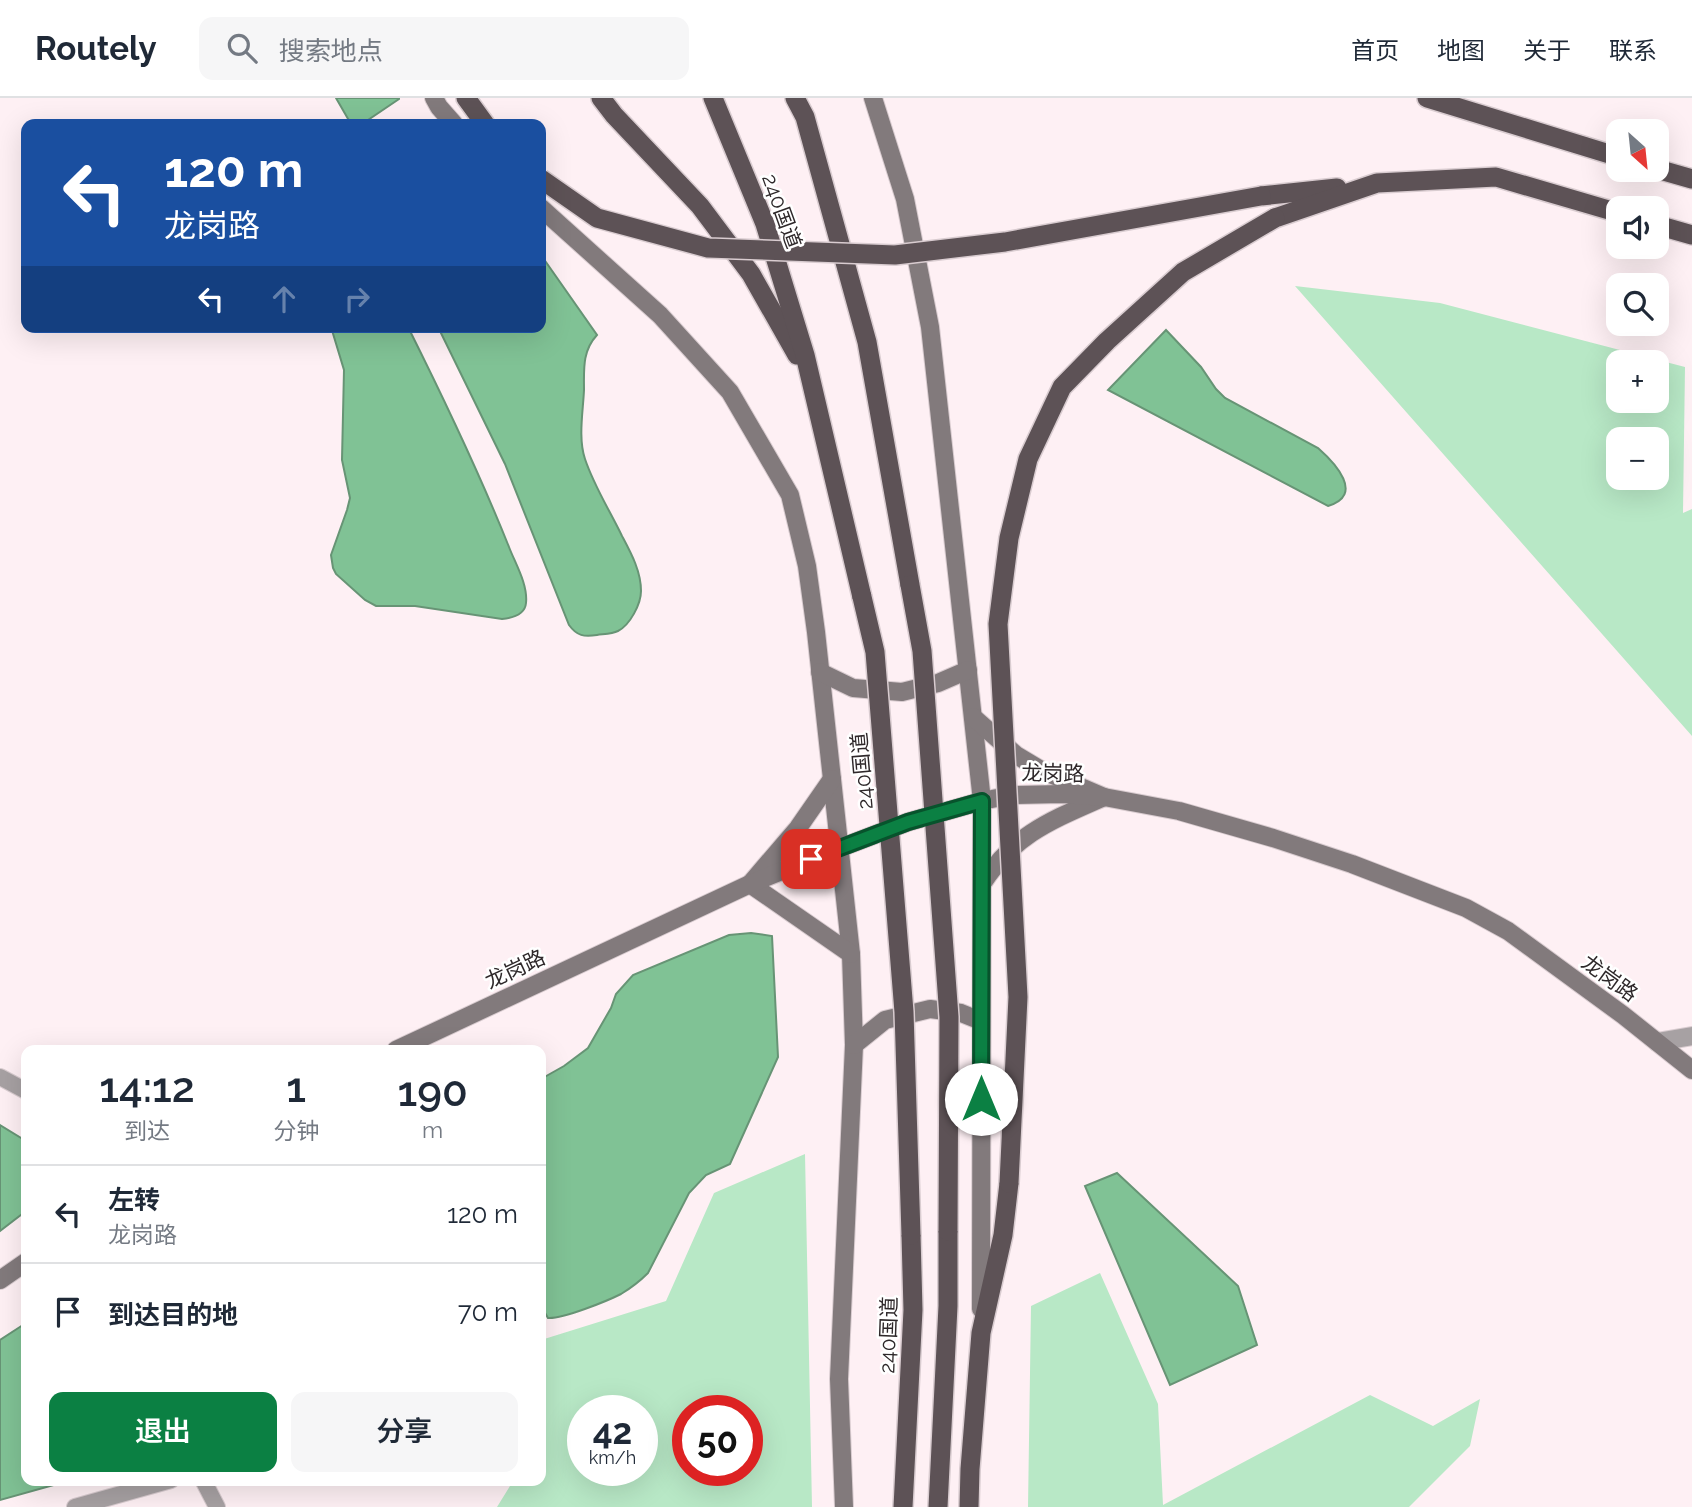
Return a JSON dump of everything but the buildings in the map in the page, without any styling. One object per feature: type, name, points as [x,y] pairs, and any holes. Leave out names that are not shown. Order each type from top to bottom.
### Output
[{"type":"highway","points":[[466,98],[481,119]]},
{"type":"highway","points":[[601,98],[700,206],[751,274],[811,381]]},
{"type":"highway","name":"240国道","points":[[713,98],[765,224],[805,355],[875,652],[904,1012],[913,1310],[903,1507]]},
{"type":"highway","points":[[795,98],[805,117],[867,342],[922,651],[949,1017],[948,1306],[938,1507]]},
{"type":"highway","points":[[1427,98],[1606,153]]},
{"type":"highway","points":[[1670,173],[1692,179]]},
{"type":"highway","points":[[546,182],[597,218],[708,248],[895,255],[1005,242],[1261,197],[1377,183],[1496,177],[1606,209]]},
{"type":"highway","points":[[969,1507],[981,1333],[1003,1235],[1009,1183],[1018,998],[998,624],[1009,538],[1028,459],[1062,387],[1107,341],[1183,272],[1275,218],[1377,183]]},
{"type":"highway","points":[[1669,228],[1692,235]]},
{"type":"main road","points":[[434,98],[450,119]]},
{"type":"main road","points":[[873,98],[905,199],[930,327],[982,801],[981,1333]]},
{"type":"main road","points":[[546,212],[660,315],[730,392],[790,495],[807,566],[851,954],[854,1045],[839,1379],[844,1507]]},
{"type":"main road","points":[[820,673],[853,688],[902,692],[938,683],[968,670]]},
{"type":"main road","points":[[972,717],[1016,755],[1032,765],[1104,797]]},
{"type":"main road","points":[[832,779],[797,828],[750,884],[851,954]]},
{"type":"main road","name":"龙岗路","points":[[407,1045],[750,884],[839,848],[908,822],[982,801],[1012,795],[1062,794],[1104,797],[1179,811],[1352,864],[1466,908],[1508,931],[1692,1070]]},
{"type":"main road","points":[[982,884],[995,864],[1032,831],[1104,797]]},
{"type":"main road","points":[[854,1045],[885,1020],[930,1009],[961,1013],[981,1021]]},
{"type":"main road","points":[[0,1280],[21,1265]]},
{"type":"street","points":[[1657,1042],[1692,1036]]},
{"type":"street","points":[[0,1077],[21,1088]]},
{"type":"street","points":[[75,1507],[150,1486]]},
{"type":"street","points":[[206,1486],[217,1507]]},
{"type":"shaded area","points":[[336,98],[399,98],[369,119],[348,119]]},
{"type":"shaded area","points":[[546,262],[597,335],[585,361],[583,451],[593,479],[635,562],[641,591],[634,614],[618,631],[585,636],[578,634],[569,625],[505,464],[441,333],[546,333]]},
{"type":"shaded area","points":[[1295,286],[1440,303],[1620,350],[1606,350],[1606,413],[1669,413],[1669,363],[1685,367],[1683,513],[1692,509],[1692,736]]},
{"type":"shaded area","points":[[1166,330],[1201,367],[1225,398],[1325,454],[1338,470],[1346,487],[1339,501],[1328,506],[1108,390]]},
{"type":"shaded area","points":[[333,333],[411,333],[473,463],[520,574],[526,596],[525,607],[521,613],[502,619],[415,606],[376,606],[365,600],[336,574],[331,555],[350,498],[342,460],[344,370]]},
{"type":"shaded area","points":[[751,933],[772,936],[778,1057],[730,1164],[706,1175],[689,1193],[648,1273],[639,1282],[596,1305],[564,1316],[548,1318],[546,1076],[588,1048],[616,994],[633,975],[729,935]]},
{"type":"shaded area","points":[[0,1125],[21,1138],[21,1215],[0,1231]]},
{"type":"shaded area","points":[[805,1154],[812,1507],[497,1507],[510,1486],[546,1486],[546,1338],[666,1301],[714,1193]]},
{"type":"shaded area","points":[[1117,1173],[1238,1286],[1257,1345],[1170,1385],[1085,1186]]},
{"type":"shaded area","points":[[1100,1273],[1158,1404],[1163,1505],[1370,1395],[1433,1426],[1480,1399],[1470,1446],[1409,1507],[1028,1507],[1031,1306]]},
{"type":"shaded area","points":[[21,1326],[21,1486],[50,1486],[0,1500],[0,1340]]},
{"type":"route","points":[[811,859],[908,822],[982,801],[981,1099]]}]
